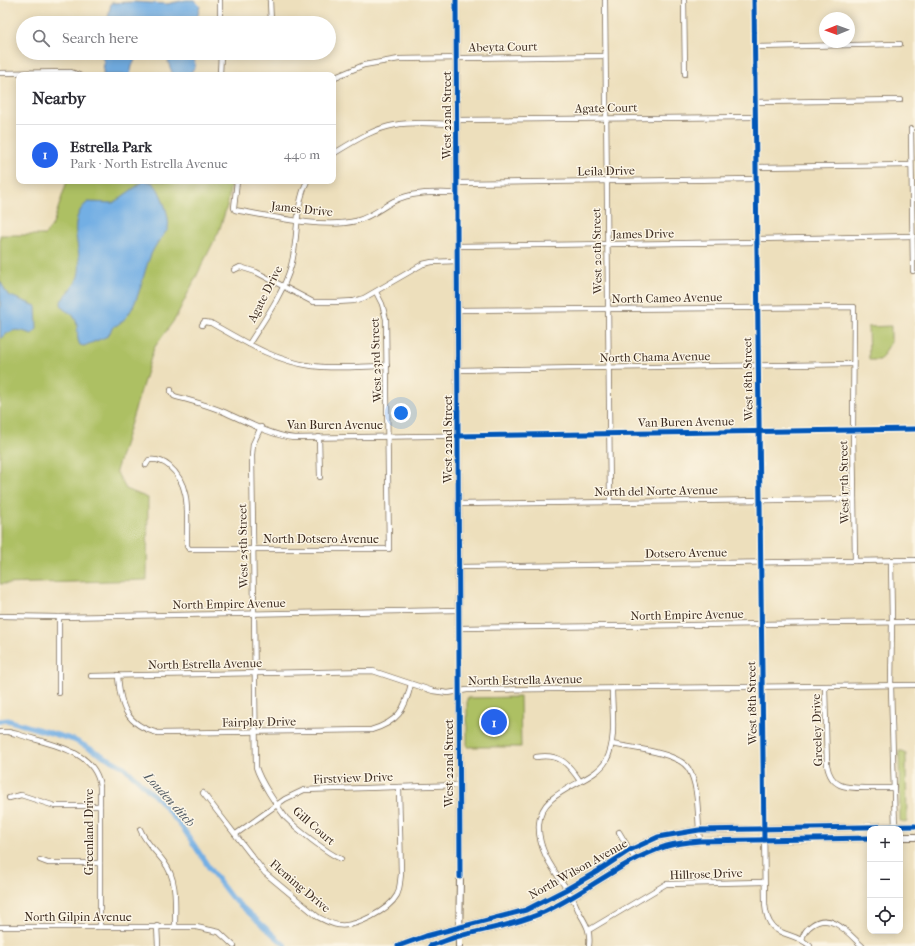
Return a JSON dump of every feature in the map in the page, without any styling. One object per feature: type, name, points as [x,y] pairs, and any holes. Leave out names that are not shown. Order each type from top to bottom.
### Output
[{"type":"main road","name":"West 22nd Street","points":[[456,0],[459,946]]},
{"type":"main road","name":"North Wilson Avenue","points":[[903,827],[915,826]]},
{"type":"main road","name":"North Wilson Avenue","points":[[398,946],[426,936],[526,910],[567,889],[630,850],[658,837],[699,830],[867,828]]},
{"type":"main road","points":[[903,837],[915,837]]},
{"type":"main road","name":"North Wilson Avenue","points":[[430,946],[523,920],[544,912],[635,859],[684,842],[867,838]]},
{"type":"street","points":[[220,0],[220,16]]},
{"type":"street","points":[[270,0],[271,16]]},
{"type":"street","name":"West 20th Street","points":[[605,0],[610,501]]},
{"type":"street","points":[[684,0],[685,74]]},
{"type":"street","name":"West 18th Street","points":[[754,0],[764,840]]},
{"type":"street","points":[[754,47],[900,44]]},
{"type":"street","name":"Abeyta Court","points":[[336,77],[364,65],[408,58],[606,56]]},
{"type":"street","points":[[220,72],[221,60]]},
{"type":"street","points":[[0,73],[16,73]]},
{"type":"street","points":[[755,102],[900,100]]},
{"type":"street","name":"Agate Court","points":[[457,122],[755,116]]},
{"type":"street","points":[[336,152],[371,133],[395,125],[457,122]]},
{"type":"street","points":[[911,129],[911,165],[914,200],[913,271]]},
{"type":"street","points":[[756,167],[911,165]]},
{"type":"street","name":"Leila Drive","points":[[457,183],[756,179]]},
{"type":"street","name":"James Drive","points":[[237,184],[234,210],[297,220],[332,223],[349,222],[372,215],[394,201],[407,196],[432,193],[457,193]]},
{"type":"street","name":"Agate Drive","points":[[249,344],[272,306],[287,276],[292,260],[300,200],[306,184]]},
{"type":"street","name":"James Drive","points":[[457,246],[607,245],[913,236]]},
{"type":"street","points":[[234,270],[238,267],[245,268],[267,277],[307,299],[317,302],[354,301],[376,292],[423,264],[432,262],[457,261]]},
{"type":"street","name":"West 23rd Street","points":[[376,292],[382,304],[386,319],[389,549]]},
{"type":"street","name":"North Cameo Avenue","points":[[458,310],[854,307]]},
{"type":"street","name":"West 17th Street","points":[[854,307],[853,429],[856,560]]},
{"type":"street","points":[[202,325],[204,322],[211,323],[271,356],[304,365],[328,367],[387,366]]},
{"type":"street","name":"North Chama Avenue","points":[[457,370],[853,364]]},
{"type":"street","name":"Van Buren Avenue","points":[[171,390],[174,396],[218,409],[246,422],[289,437],[915,429]]},
{"type":"street","name":"West 25th Street","points":[[261,427],[252,448],[256,760],[261,780],[278,804]]},
{"type":"street","points":[[319,437],[320,477]]},
{"type":"street","name":"North Dotsero Avenue","points":[[146,465],[149,460],[163,462],[171,468],[181,482],[186,500],[188,548],[190,549],[389,549]]},
{"type":"street","name":"North del Norte Avenue","points":[[458,504],[854,499]]},
{"type":"street","points":[[891,560],[895,826]]},
{"type":"street","name":"Dotsero Avenue","points":[[458,566],[915,560]]},
{"type":"street","name":"North Empire Avenue","points":[[0,616],[59,617],[459,610]]},
{"type":"street","points":[[59,617],[59,693]]},
{"type":"street","name":"North Empire Avenue","points":[[458,628],[915,622]]},
{"type":"street","name":"North Estrella Avenue","points":[[91,676],[373,671],[411,684],[442,692],[459,692],[466,690],[915,685]]},
{"type":"street","name":"Fairplay Drive","points":[[118,676],[120,696],[123,708],[127,713],[137,724],[150,732],[165,734],[362,731],[381,727],[395,719],[401,712],[408,699],[411,684]]},
{"type":"street","name":"Greeley Drive","points":[[825,687],[827,765],[832,779],[838,785],[851,788],[894,788]]},
{"type":"street","points":[[589,946],[589,930],[572,897],[543,849],[539,836],[540,821],[542,813],[553,799],[594,773],[604,764],[612,744],[612,689]]},
{"type":"street","name":"Greenland Drive","points":[[0,732],[17,734],[78,754],[91,766],[98,777],[100,787],[100,927]]},
{"type":"street","points":[[612,744],[665,754],[678,760],[687,767],[692,777],[696,796],[700,841]]},
{"type":"street","points":[[536,757],[549,756],[560,760],[571,768],[580,781]]},
{"type":"street","name":"Firstview Drive","points":[[236,834],[278,804],[304,790],[459,785]]},
{"type":"street","name":"Fleming Drive","points":[[203,793],[265,873],[318,917],[338,925],[346,925],[372,916],[386,907],[397,895],[400,888],[399,787]]},
{"type":"street","points":[[9,798],[21,795],[55,806],[100,806]]},
{"type":"street","name":"Gill Court","points":[[278,804],[290,821],[328,852],[341,859]]},
{"type":"street","points":[[140,829],[144,839],[162,859],[171,874],[174,886],[175,926]]},
{"type":"street","points":[[619,832],[635,859]]},
{"type":"street","points":[[764,840],[764,882],[766,914],[768,921],[777,930],[802,940],[810,946]]},
{"type":"street","points":[[40,860],[48,863],[100,864]]},
{"type":"street","name":"Hillrose Drive","points":[[589,930],[666,884],[764,882]]},
{"type":"street","points":[[802,940],[802,936],[809,926],[820,921],[826,921],[838,924],[862,946]]},
{"type":"street","points":[[157,926],[158,946]]},
{"type":"street","name":"North Gilpin Avenue","points":[[0,927],[203,927],[219,932],[234,946]]},
{"type":"green space","points":[[66,184],[231,184],[228,203],[219,231],[175,319],[154,348],[116,471],[126,489],[148,498],[147,580],[0,584],[0,235],[45,235],[53,224]]},
{"type":"green space","points":[[891,326],[891,342],[880,360],[869,360],[868,327]]},
{"type":"green space","points":[[520,697],[521,747],[467,747],[467,698]]},
{"type":"green space","points":[[899,751],[903,751],[906,754],[907,821],[903,822],[900,821]]},
{"type":"water","points":[[194,0],[200,6],[198,16],[108,16],[111,3],[134,2],[167,4]]},
{"type":"water","points":[[135,60],[131,72],[103,72],[104,61]]},
{"type":"water","points":[[169,60],[194,60],[195,67],[191,72],[172,72],[168,62]]},
{"type":"water","points":[[140,184],[154,184],[160,193],[167,212],[169,224],[168,230],[158,242],[151,254],[138,296],[128,315],[113,327],[108,336],[84,346],[80,345],[78,339],[76,320],[61,305],[61,301],[73,286],[78,276],[79,257],[76,237],[77,218],[81,210],[88,202],[113,203]]},
{"type":"water","points":[[0,281],[8,295],[36,306],[37,329],[32,334],[16,330],[0,338]]},
{"type":"waterway","name":"Louden ditch","points":[[0,721],[7,720],[74,740],[124,767],[158,799],[185,831],[212,872],[231,897],[286,946]]},
{"type":"cycle path","points":[[456,0],[460,877]]},
{"type":"cycle path","points":[[754,0],[764,840]]},
{"type":"cycle path","points":[[457,436],[915,429]]},
{"type":"cycle path","points":[[398,946],[426,936],[526,910],[567,889],[630,850],[658,837],[699,830],[915,826]]},
{"type":"cycle path","points":[[430,946],[459,936],[513,923],[544,912],[575,896],[619,868],[651,852],[671,845],[700,841],[867,838]]},
{"type":"place","name":"Estrella Park","points":[[494,722]]}]
